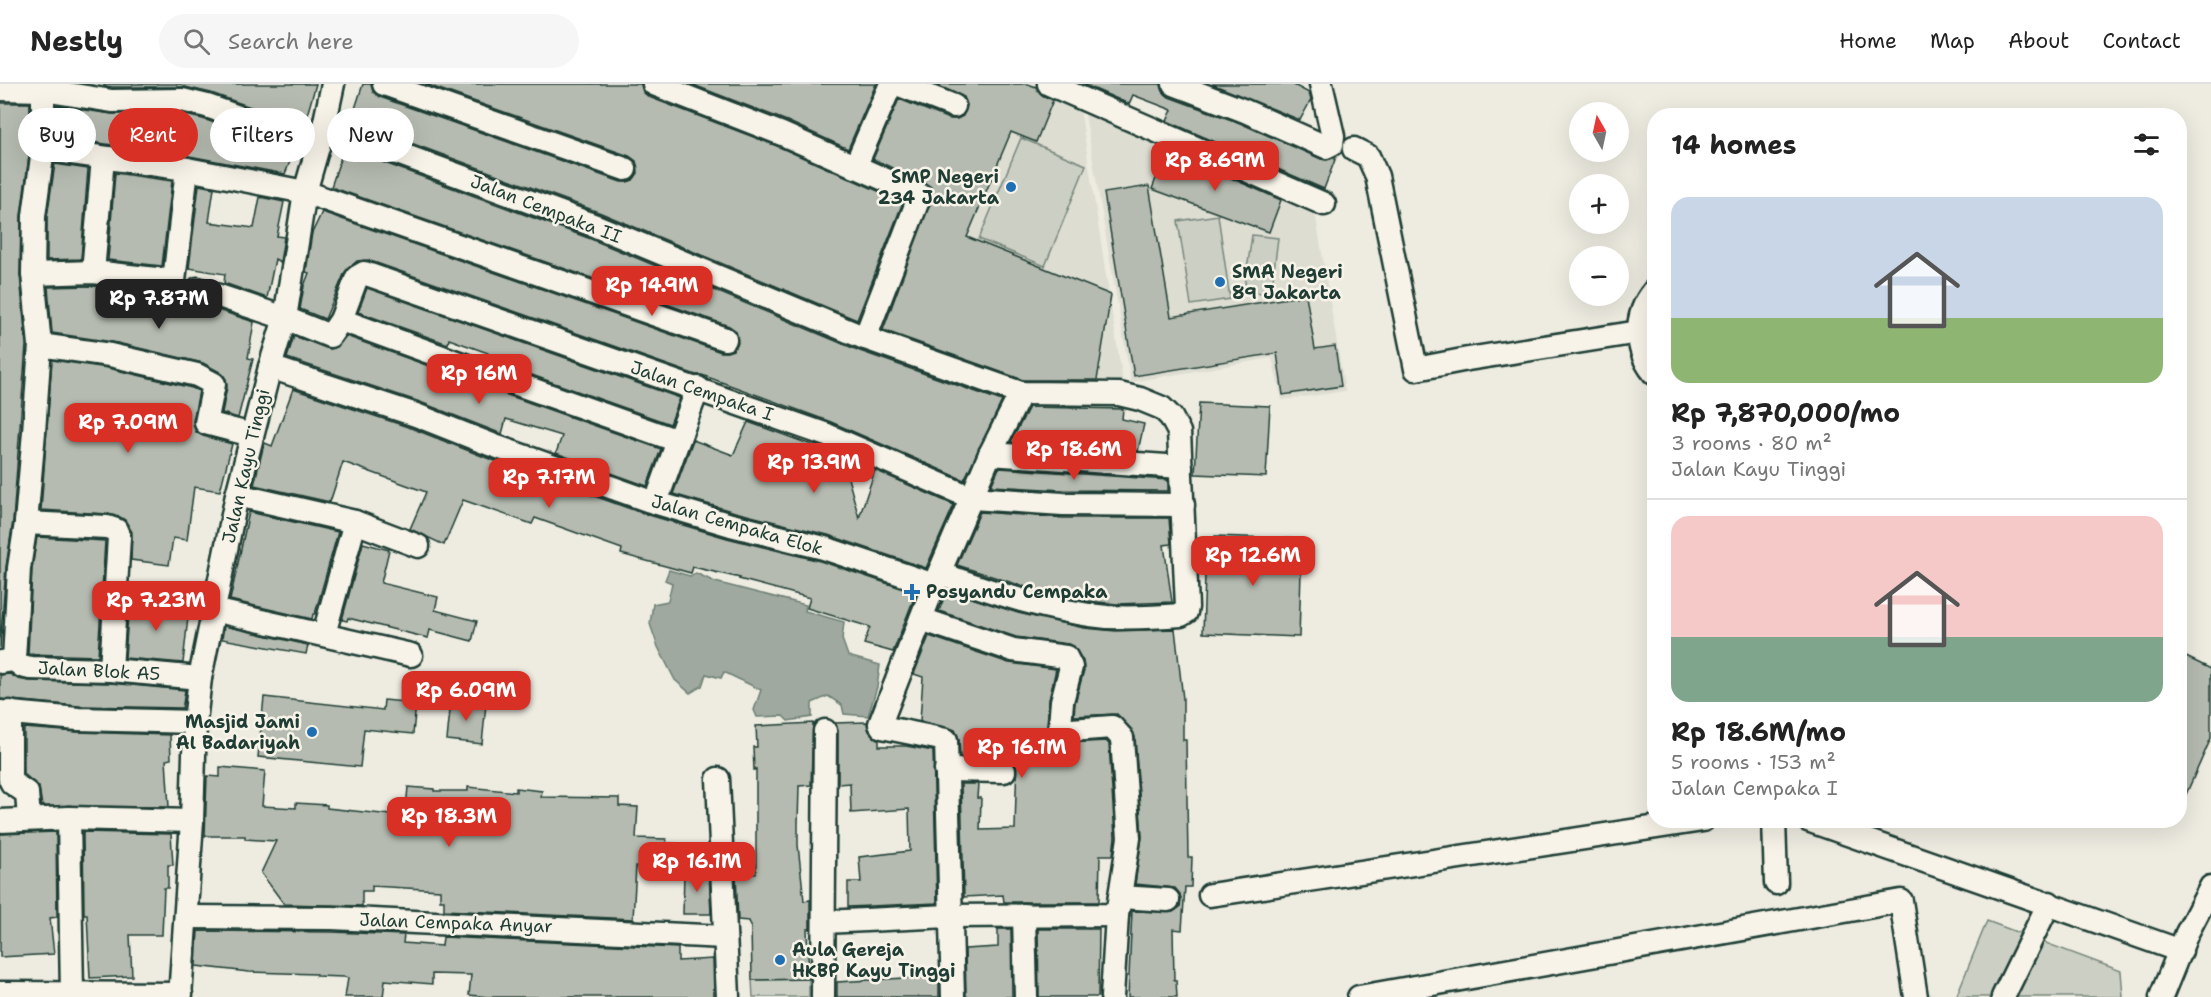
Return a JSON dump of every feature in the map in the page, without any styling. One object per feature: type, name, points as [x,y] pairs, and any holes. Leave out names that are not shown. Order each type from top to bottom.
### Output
[{"type":"street","name":"Jalan Kayu Tinggi","points":[[181,996],[192,821],[195,722],[200,678],[237,495],[285,318],[306,192],[333,84]]},
{"type":"street","points":[[384,84],[625,169]]},
{"type":"street","points":[[654,84],[707,103],[920,195],[866,339]]},
{"type":"street","points":[[855,167],[891,84]]},
{"type":"street","points":[[897,84],[954,106]]},
{"type":"street","points":[[1049,84],[1324,204]]},
{"type":"street","points":[[1174,84],[1210,90],[1245,111],[1326,147],[1332,144],[1333,136],[1321,84]]},
{"type":"street","points":[[0,89],[91,91],[112,101],[182,92],[207,106],[281,132],[316,151]]},
{"type":"street","points":[[43,90],[43,108]]},
{"type":"street","name":"Jalan Cempaka II","points":[[324,126],[596,226],[866,339],[1021,393],[1119,394],[1162,408],[1171,417],[1179,432],[1183,506]]},
{"type":"street","points":[[1354,149],[1368,156],[1377,176],[1416,369],[1639,332]]},
{"type":"street","points":[[96,157],[187,170],[306,192],[725,339]]},
{"type":"street","points":[[93,272],[103,158]]},
{"type":"street","points":[[7,661],[26,523],[40,345],[33,274],[34,216],[41,162]]},
{"type":"street","points":[[33,274],[93,272],[174,281],[187,170]]},
{"type":"street","name":"Jalan Cempaka I","points":[[341,320],[357,277],[364,273],[827,435],[972,498],[1063,504],[1183,506]]},
{"type":"street","points":[[198,289],[285,318],[330,336],[341,320],[678,441]]},
{"type":"street","points":[[1647,301],[1639,332],[1640,346],[1647,362]]},
{"type":"street","points":[[40,345],[110,355],[197,375],[214,384],[206,423],[252,435]]},
{"type":"street","name":"Jalan Cempaka Elok","points":[[270,367],[417,415],[492,445],[656,502],[731,525],[1061,610],[1108,617],[1181,615],[1186,612],[1183,506]]},
{"type":"street","points":[[656,502],[698,388]]},
{"type":"street","points":[[953,997],[945,739],[882,727],[880,723],[990,454],[1021,393]]},
{"type":"street","points":[[990,454],[1181,468]]},
{"type":"street","points":[[237,495],[355,522],[418,546]]},
{"type":"street","points":[[324,634],[355,522]]},
{"type":"street","points":[[26,523],[107,527],[116,530],[119,537],[111,670]]},
{"type":"street","points":[[213,610],[411,655]]},
{"type":"street","points":[[921,619],[1013,650],[1066,657],[1071,667],[1062,701],[1060,726],[1071,730],[1112,727],[1119,733],[1123,742],[1129,838],[1119,906],[1112,997]]},
{"type":"street","name":"Jalan Blok A5","points":[[7,661],[30,668],[111,670],[200,678]]},
{"type":"street","points":[[29,819],[27,793],[12,783],[10,778],[5,712],[78,719],[195,722]]},
{"type":"street","points":[[823,997],[825,731]]},
{"type":"street","points":[[946,770],[1004,771]]},
{"type":"street","points":[[718,779],[728,997]]},
{"type":"street","points":[[69,818],[72,994]]},
{"type":"street","points":[[0,821],[69,818],[192,821]]},
{"type":"street","points":[[1210,895],[1650,828]]},
{"type":"street","points":[[1774,828],[1776,883]]},
{"type":"street","points":[[1831,828],[2181,951]]},
{"type":"street","points":[[2170,994],[2181,951],[2204,918],[2211,887]]},
{"type":"street","points":[[824,922],[1024,915],[1168,900]]},
{"type":"street","points":[[1359,997],[1408,993],[1901,901],[1916,997]]},
{"type":"street","points":[[2003,997],[2049,903]]},
{"type":"street","points":[[1024,915],[1026,997]]},
{"type":"street","name":"Jalan Cempaka Anyar","points":[[186,917],[332,918],[725,937]]},
{"type":"street","points":[[0,993],[181,996]]},
{"type":"shaded area","name":"SMP Negeri 234 Jakarta","points":[[974,84],[1038,84],[1079,102],[1123,383],[1027,376],[1038,328],[895,272]]},
{"type":"shaded area","name":"SMA Negeri 89 Jakarta","points":[[1083,103],[1314,206],[1345,391],[1282,400],[1272,358],[1131,382]]},
{"type":"shaded area","points":[[1021,138],[1086,165],[1045,266],[979,239]]},
{"type":"shaded area","points":[[1218,215],[1230,299],[1191,305],[1178,221]]},
{"type":"shaded area","points":[[1252,235],[1278,238],[1271,294],[1244,291]]},
{"type":"shaded area","points":[[669,570],[690,576],[696,573],[715,582],[806,605],[805,611],[844,622],[842,639],[848,656],[880,665],[877,687],[868,716],[844,714],[842,705],[828,696],[812,703],[812,717],[788,721],[783,716],[757,717],[754,710],[761,690],[724,672],[721,678],[706,674],[702,686],[690,693],[675,680],[658,647],[650,624],[653,604],[668,601],[672,583],[665,580]]},
{"type":"shaded area","points":[[1987,921],[2121,971],[2123,997],[1956,997]]},
{"type":"shaded area","points":[[809,979],[809,997],[753,997],[752,980]]},
{"type":"building","points":[[104,84],[316,84],[309,108],[254,108],[211,93],[185,87],[104,86]]},
{"type":"building","points":[[363,84],[371,84],[373,92],[380,97],[411,108],[355,108]]},
{"type":"building","points":[[425,84],[641,84],[643,92],[649,97],[777,146],[903,202],[857,320],[601,213],[414,144],[414,109],[621,182],[633,180],[638,173],[636,161],[629,156]]},
{"type":"building","points":[[691,84],[876,84],[848,149],[787,121]]},
{"type":"building","points":[[934,84],[1028,84],[1036,87],[1043,96],[1053,100],[1036,142],[1011,132],[967,237],[1111,295],[1097,380],[1023,380],[883,330],[933,194],[931,187],[925,183],[873,159],[899,99],[949,119],[963,116],[967,105],[964,97]]},
{"type":"building","points":[[1083,84],[1161,84],[1163,92],[1169,97],[1240,123],[1321,159],[1336,157],[1324,189],[1167,121],[1172,110],[1133,95],[1129,104]]},
{"type":"building","points":[[1212,84],[1292,84],[1309,93],[1311,100],[1300,120]]},
{"type":"building","points":[[0,103],[30,103],[30,108],[18,108],[18,162],[28,162],[21,216],[20,274],[26,345],[13,521],[6,567],[0,648]]},
{"type":"building","points":[[96,112],[108,113],[108,144],[96,143]]},
{"type":"building","points":[[198,118],[210,121],[210,160],[198,158]]},
{"type":"building","points":[[1167,150],[1281,200],[1269,232],[1152,189]]},
{"type":"building","points":[[221,162],[290,162],[285,174]]},
{"type":"building","points":[[339,162],[382,162],[591,239],[860,351],[1002,401],[964,480],[831,422],[368,260],[357,261],[345,272],[325,319],[300,309],[309,273],[306,272],[312,233],[322,212],[721,352],[733,350],[738,343],[736,331],[729,326],[331,187]]},
{"type":"building","points":[[55,164],[88,169],[81,259],[47,260],[47,217]]},
{"type":"building","points":[[115,173],[172,181],[162,266],[108,260]]},
{"type":"building","points":[[199,185],[214,188],[209,222],[254,228],[260,197],[284,202],[277,236],[284,237],[280,262],[275,259],[267,298],[224,283],[225,274],[189,268]]},
{"type":"building","points":[[1149,186],[1171,317],[1306,295],[1315,349],[1335,346],[1341,386],[1283,395],[1277,353],[1134,376],[1104,193]]},
{"type":"building","points":[[92,286],[165,294],[164,300],[212,308],[254,322],[248,358],[253,359],[238,418],[222,413],[227,387],[226,379],[220,372],[203,363],[113,342],[52,333],[48,287]]},
{"type":"building","points":[[367,288],[680,398],[670,424],[487,359],[488,353],[449,339],[448,344],[358,312]]},
{"type":"building","points":[[294,336],[330,349],[337,347],[346,336],[440,370],[438,377],[478,388],[479,385],[661,449],[647,486],[556,453],[562,436],[506,419],[502,434],[420,402],[287,358]]},
{"type":"building","points":[[52,360],[108,368],[199,391],[193,421],[196,432],[232,444],[220,491],[194,487],[187,540],[173,538],[169,565],[131,560],[132,532],[125,520],[120,517],[108,514],[41,510]]},
{"type":"building","points":[[293,389],[411,428],[487,458],[642,513],[727,538],[820,561],[916,593],[893,652],[864,644],[870,627],[807,608],[810,598],[693,567],[691,573],[621,554],[622,549],[535,518],[532,524],[463,500],[444,545],[410,529],[426,492],[343,462],[330,502],[254,485],[265,443],[272,446]]},
{"type":"building","points":[[1199,403],[1270,406],[1266,477],[1195,474]]},
{"type":"building","points":[[1029,407],[1123,409],[1122,419],[1144,424],[1138,451],[1011,442]]},
{"type":"building","points":[[748,422],[842,456],[859,518],[875,470],[954,505],[926,568],[828,535],[673,494],[693,440],[733,455]]},
{"type":"building","points":[[999,468],[1168,480],[1168,491],[1064,490],[991,486]]},
{"type":"building","points":[[249,512],[338,532],[312,619],[230,600]]},
{"type":"building","points":[[980,512],[1063,518],[1169,518],[1171,544],[1164,545],[1172,602],[1117,604],[1088,601],[1026,587],[957,565]]},
{"type":"building","points":[[1215,536],[1302,539],[1299,637],[1203,633],[1206,546],[1215,547]]},
{"type":"building","points":[[37,537],[105,541],[98,656],[28,654],[32,569]]},
{"type":"building","points":[[363,543],[389,550],[381,583],[438,597],[435,610],[477,621],[472,641],[430,630],[428,638],[348,618],[347,621],[342,620]]},
{"type":"building","points":[[947,590],[1018,613],[1084,628],[1116,631],[1175,629],[1183,699],[1183,740],[1186,740],[1188,857],[1192,857],[1191,887],[1185,887],[1182,930],[1173,929],[1174,980],[1176,980],[1177,997],[1128,997],[1132,911],[1173,912],[1180,907],[1181,900],[1175,888],[1135,884],[1142,837],[1135,737],[1132,730],[1117,714],[1074,716],[1084,670],[1083,661],[1074,646],[1016,637],[939,611]]},
{"type":"building","points":[[129,600],[189,608],[183,663],[125,658]]},
{"type":"building","points":[[224,626],[308,645],[306,654],[222,639]]},
{"type":"building","points":[[929,636],[1009,663],[1056,669],[1049,700],[1047,725],[1049,734],[1067,743],[1106,741],[1109,744],[1115,837],[1113,855],[1100,855],[1099,902],[1004,902],[1003,895],[964,897],[961,784],[978,784],[977,798],[981,798],[980,830],[1015,829],[1017,757],[983,755],[982,757],[960,757],[959,739],[955,730],[920,721],[923,677],[914,674]]},
{"type":"building","points":[[2187,657],[2211,669],[2211,738],[2187,792]]},
{"type":"building","points":[[10,674],[18,679],[29,681],[110,683],[185,690],[182,708],[79,706],[0,699],[0,675]]},
{"type":"building","name":"Masjid Jami Al Badariyah","points":[[264,697],[383,710],[384,700],[416,703],[413,734],[364,729],[360,767],[258,757]]},
{"type":"building","points":[[451,700],[486,704],[482,744],[447,740]]},
{"type":"building","points":[[867,722],[869,731],[879,740],[879,746],[906,746],[933,751],[937,903],[848,907],[848,882],[861,882],[859,857],[910,851],[909,809],[851,813],[850,783],[838,784],[838,731],[835,723]]},
{"type":"building","points":[[813,723],[811,785],[799,786],[798,824],[804,901],[810,900],[810,929],[807,929],[809,979],[752,980],[751,926],[749,921],[738,920],[736,873],[756,874],[756,769],[754,770],[753,747],[757,747],[756,726]]},
{"type":"building","points":[[24,728],[170,735],[171,759],[166,760],[169,807],[42,806],[39,787],[24,774]]},
{"type":"building","points":[[220,767],[265,771],[262,806],[296,808],[296,803],[327,805],[327,808],[391,815],[392,806],[406,808],[408,787],[434,789],[434,791],[468,791],[468,787],[516,792],[516,788],[542,791],[541,797],[619,798],[619,806],[638,807],[636,838],[666,839],[666,843],[685,844],[685,867],[636,866],[633,919],[444,910],[444,900],[440,900],[440,890],[372,886],[372,891],[362,891],[362,906],[284,904],[261,873],[276,841],[245,839],[245,836],[205,836],[207,776],[220,777]]},
{"type":"building","points":[[56,832],[57,917],[50,918],[54,954],[0,957],[0,834]]},
{"type":"building","points":[[83,832],[171,834],[173,865],[168,865],[168,888],[164,888],[162,935],[130,935],[132,976],[90,978],[87,914],[84,914]]},
{"type":"building","points":[[684,871],[709,872],[711,914],[683,914]]},
{"type":"building","points":[[998,929],[1011,929],[1012,997],[966,997],[965,949],[998,947]]},
{"type":"building","points":[[1038,929],[1099,929],[1098,997],[1039,997]]},
{"type":"building","points":[[198,931],[404,935],[403,943],[442,946],[443,937],[678,948],[678,961],[713,959],[714,997],[488,997],[469,995],[471,975],[432,974],[432,984],[385,980],[383,997],[345,997],[348,978],[344,977],[249,972],[196,966]]},
{"type":"building","points":[[939,976],[939,997],[837,997],[837,982]]},
{"type":"place","name":"SMP Negeri 234 Jakarta","points":[[1011,187]]},
{"type":"place","name":"SMA Negeri 89 Jakarta","points":[[1220,282]]},
{"type":"place","name":"Posyandu Cempaka","points":[[912,592]]},
{"type":"place","name":"Masjid Jami Al Badariyah","points":[[312,732]]},
{"type":"place","name":"Aula Gereja HKBP Kayu Tinggi","points":[[780,960]]}]
